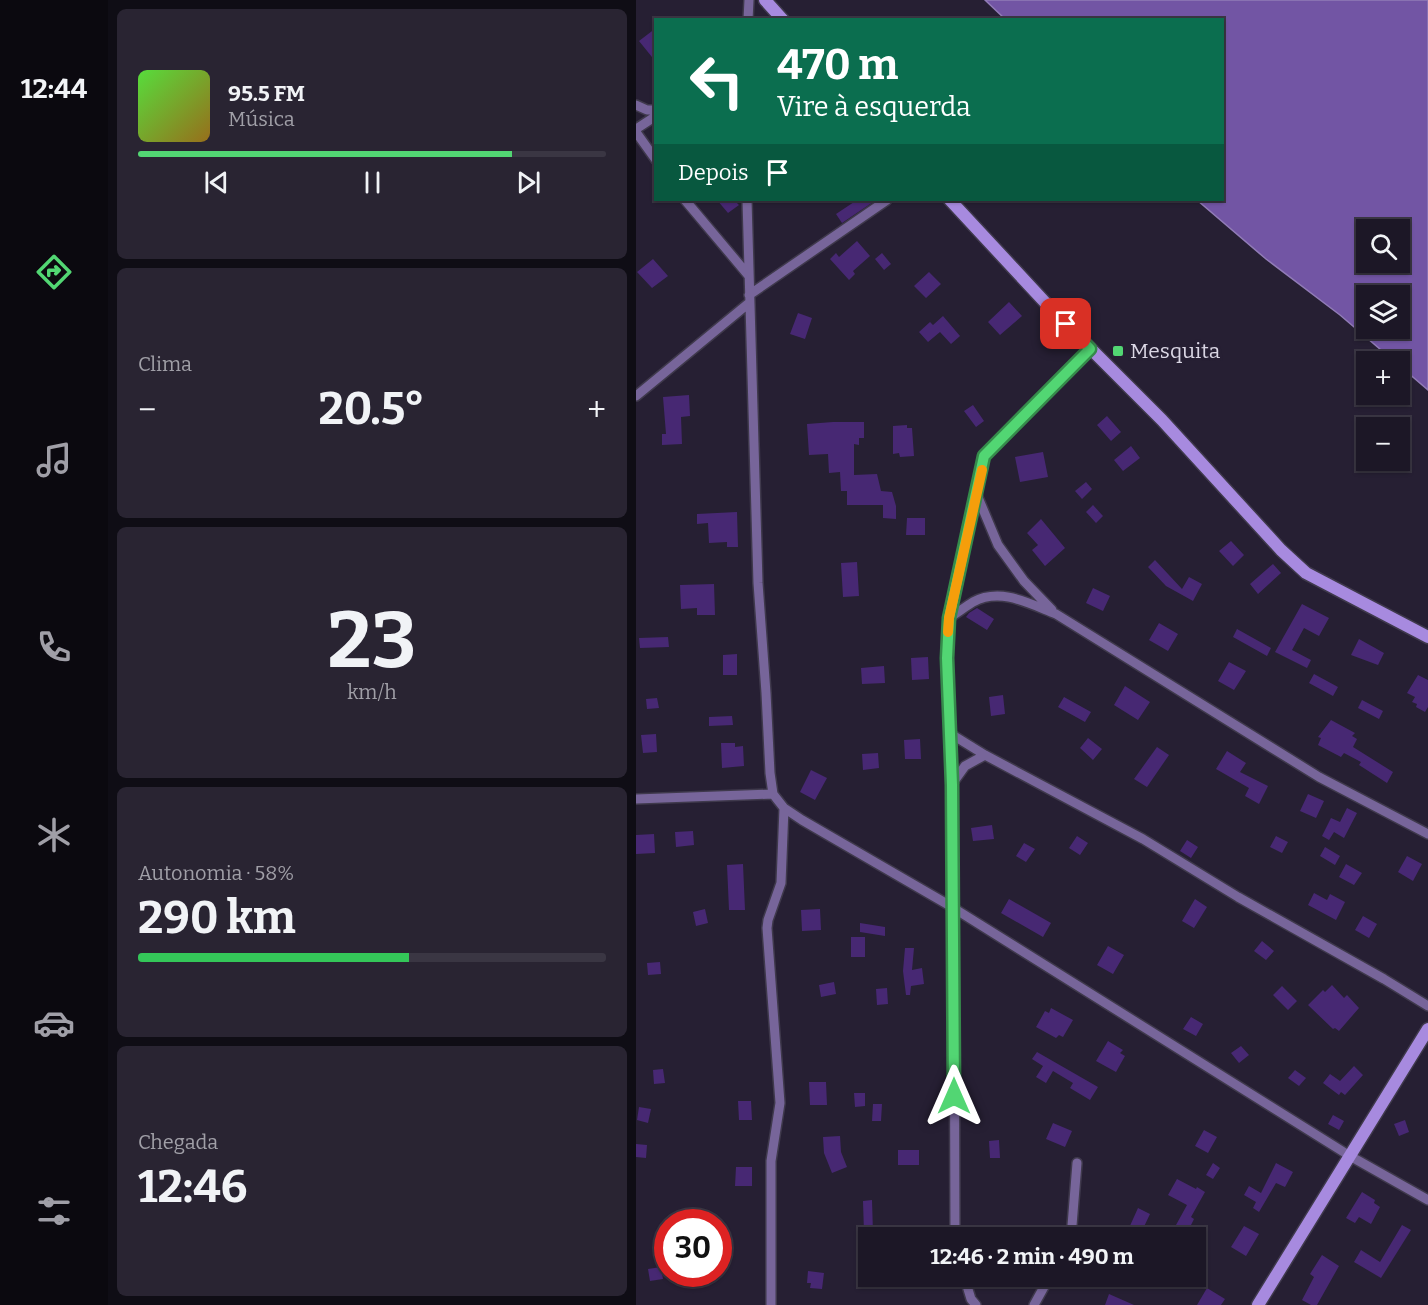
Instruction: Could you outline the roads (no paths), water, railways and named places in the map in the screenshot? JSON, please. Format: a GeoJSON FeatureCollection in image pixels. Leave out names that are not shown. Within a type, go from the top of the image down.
{"type":"FeatureCollection","features":[{"type":"Feature","properties":{"kind":"street"},"geometry":{"type":"LineString","coordinates":[[748,18],[749,0]]}},
{"type":"Feature","properties":{"kind":"street"},"geometry":{"type":"LineString","coordinates":[[765,0],[781,18]]}},
{"type":"Feature","properties":{"kind":"street"},"geometry":{"type":"LineString","coordinates":[[636,105],[646,110],[654,110]]}},
{"type":"Feature","properties":{"kind":"street"},"geometry":{"type":"LineString","coordinates":[[654,118],[636,130],[654,156]]}},
{"type":"Feature","properties":{"kind":"street"},"geometry":{"type":"LineString","coordinates":[[686,201],[749,276]]}},
{"type":"Feature","properties":{"kind":"street"},"geometry":{"type":"LineString","coordinates":[[747,201],[758,583],[773,794],[784,808],[954,908],[1350,1156],[1428,1200]]}},
{"type":"Feature","properties":{"kind":"street"},"geometry":{"type":"LineString","coordinates":[[636,396],[749,299],[886,201]]}},
{"type":"Feature","properties":{"kind":"street"},"geometry":{"type":"LineString","coordinates":[[951,201],[1090,349],[1162,420],[1281,550],[1306,573],[1428,637]]}},
{"type":"Feature","properties":{"kind":"street"},"geometry":{"type":"LineString","coordinates":[[955,1227],[954,908],[951,734],[947,658],[949,618],[984,456],[1090,349]]}},
{"type":"Feature","properties":{"kind":"street"},"geometry":{"type":"LineString","coordinates":[[977,495],[998,545],[1024,581],[1056,614]]}},
{"type":"Feature","properties":{"kind":"street"},"geometry":{"type":"LineString","coordinates":[[949,618],[973,602],[993,596],[1016,598],[1056,614],[1319,777],[1428,834]]}},
{"type":"Feature","properties":{"kind":"street"},"geometry":{"type":"LineString","coordinates":[[951,734],[1143,839],[1238,897],[1428,1006]]}},
{"type":"Feature","properties":{"kind":"street"},"geometry":{"type":"LineString","coordinates":[[952,785],[965,766],[986,755]]}},
{"type":"Feature","properties":{"kind":"street"},"geometry":{"type":"LineString","coordinates":[[636,799],[773,794]]}},
{"type":"Feature","properties":{"kind":"street"},"geometry":{"type":"LineString","coordinates":[[771,1305],[771,1161],[780,1103],[767,928],[781,883],[784,808]]}},
{"type":"Feature","properties":{"kind":"street"},"geometry":{"type":"LineString","coordinates":[[1258,1305],[1428,1029]]}},
{"type":"Feature","properties":{"kind":"street"},"geometry":{"type":"LineString","coordinates":[[1072,1227],[1077,1163]]}},
{"type":"Feature","properties":{"kind":"street"},"geometry":{"type":"LineString","coordinates":[[967,1287],[971,1299],[976,1305]]}},
{"type":"Feature","properties":{"kind":"street"},"geometry":{"type":"LineString","coordinates":[[1034,1305],[1044,1287]]}},
{"type":"Feature","properties":{"kind":"place","name":"Mesquita"},"geometry":{"type":"Point","coordinates":[1118,351]}}]}
